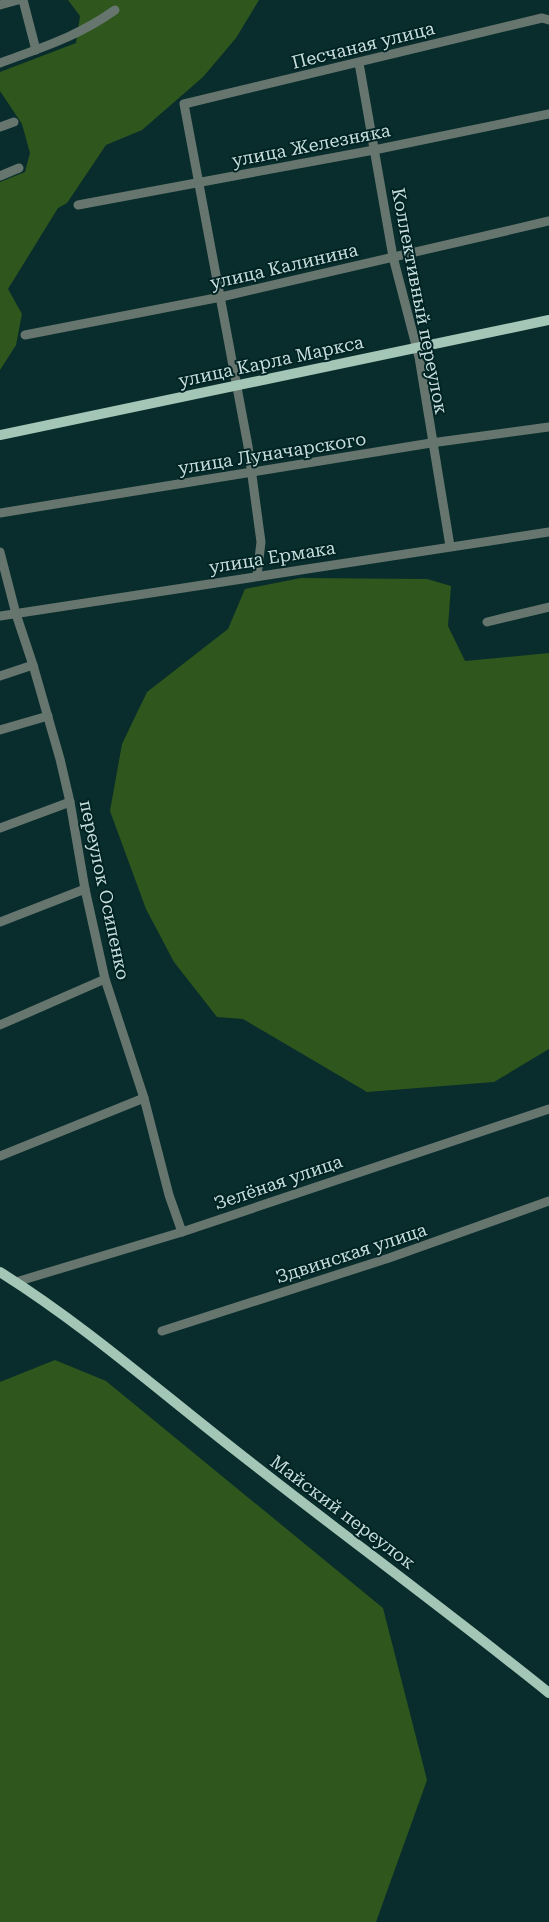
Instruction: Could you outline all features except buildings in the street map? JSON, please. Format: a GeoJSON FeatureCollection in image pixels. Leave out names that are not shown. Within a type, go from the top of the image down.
{"type":"FeatureCollection","features":[{"type":"Feature","properties":{"kind":"main road","name":"улица Карла Маркса"},"geometry":{"type":"LineString","coordinates":[[0,434],[549,320]]}},
{"type":"Feature","properties":{"kind":"main road","name":"Майский переулок"},"geometry":{"type":"LineString","coordinates":[[0,1272],[117,1356],[236,1451],[455,1617],[549,1693]]}},
{"type":"Feature","properties":{"kind":"street"},"geometry":{"type":"LineString","coordinates":[[0,5],[18,0]]}},
{"type":"Feature","properties":{"kind":"street"},"geometry":{"type":"LineString","coordinates":[[23,0],[36,50]]}},
{"type":"Feature","properties":{"kind":"street"},"geometry":{"type":"LineString","coordinates":[[0,63],[89,28],[115,10]]}},
{"type":"Feature","properties":{"kind":"street","name":"Песчаная улица"},"geometry":{"type":"LineString","coordinates":[[200,183],[184,104],[542,18],[549,20]]}},
{"type":"Feature","properties":{"kind":"street","name":"Коллективный переулок"},"geometry":{"type":"LineString","coordinates":[[359,63],[393,258],[416,348],[450,546]]}},
{"type":"Feature","properties":{"kind":"street","name":"улица Железняка"},"geometry":{"type":"LineString","coordinates":[[78,205],[374,150],[549,114]]}},
{"type":"Feature","properties":{"kind":"street"},"geometry":{"type":"LineString","coordinates":[[0,127],[14,122]]}},
{"type":"Feature","properties":{"kind":"street"},"geometry":{"type":"LineString","coordinates":[[0,176],[19,168]]}},
{"type":"Feature","properties":{"kind":"street"},"geometry":{"type":"LineString","coordinates":[[200,183],[238,384],[260,542],[257,576]]}},
{"type":"Feature","properties":{"kind":"street","name":"улица Калинина"},"geometry":{"type":"LineString","coordinates":[[25,335],[221,298],[549,221]]}},
{"type":"Feature","properties":{"kind":"street","name":"улица Луначарского"},"geometry":{"type":"LineString","coordinates":[[0,513],[251,474],[431,443],[549,427]]}},
{"type":"Feature","properties":{"kind":"street","name":"улица Ермака"},"geometry":{"type":"LineString","coordinates":[[0,616],[549,532]]}},
{"type":"Feature","properties":{"kind":"street","name":"переулок Осипенко"},"geometry":{"type":"LineString","coordinates":[[0,552],[16,614],[48,716],[70,802],[85,889],[106,979],[144,1098],[169,1195],[182,1232]]}},
{"type":"Feature","properties":{"kind":"street"},"geometry":{"type":"LineString","coordinates":[[487,622],[549,607]]}},
{"type":"Feature","properties":{"kind":"street"},"geometry":{"type":"LineString","coordinates":[[0,676],[33,665]]}},
{"type":"Feature","properties":{"kind":"street"},"geometry":{"type":"LineString","coordinates":[[0,730],[48,716]]}},
{"type":"Feature","properties":{"kind":"street"},"geometry":{"type":"LineString","coordinates":[[0,828],[70,802]]}},
{"type":"Feature","properties":{"kind":"street"},"geometry":{"type":"LineString","coordinates":[[0,922],[85,889]]}},
{"type":"Feature","properties":{"kind":"street"},"geometry":{"type":"LineString","coordinates":[[0,1025],[106,979]]}},
{"type":"Feature","properties":{"kind":"street"},"geometry":{"type":"LineString","coordinates":[[0,1156],[144,1098]]}},
{"type":"Feature","properties":{"kind":"street","name":"Зелёная улица"},"geometry":{"type":"LineString","coordinates":[[16,1282],[182,1232],[549,1109]]}},
{"type":"Feature","properties":{"kind":"street","name":"Здвинская улица"},"geometry":{"type":"LineString","coordinates":[[162,1331],[389,1258],[549,1201]]}},
{"type":"Feature","properties":{"kind":"green space"},"geometry":{"type":"Polygon","coordinates":[[[68,0],[259,0],[236,38],[203,77],[142,130],[106,145],[67,203],[58,208],[8,289],[22,314],[16,345],[0,370],[0,182],[25,172],[30,153],[22,124],[0,91],[0,72],[76,43],[80,16],[68,0]]]}},
{"type":"Feature","properties":{"kind":"green space"},"geometry":{"type":"Polygon","coordinates":[[[301,578],[427,579],[451,586],[448,626],[465,661],[549,653],[549,1049],[494,1082],[367,1092],[243,1019],[217,1017],[174,962],[146,909],[110,811],[122,744],[147,692],[228,629],[245,589],[301,578]]]}},
{"type":"Feature","properties":{"kind":"green space"},"geometry":{"type":"Polygon","coordinates":[[[55,1360],[106,1381],[383,1608],[427,1780],[376,1922],[0,1922],[0,1382],[55,1360]]]}}]}
